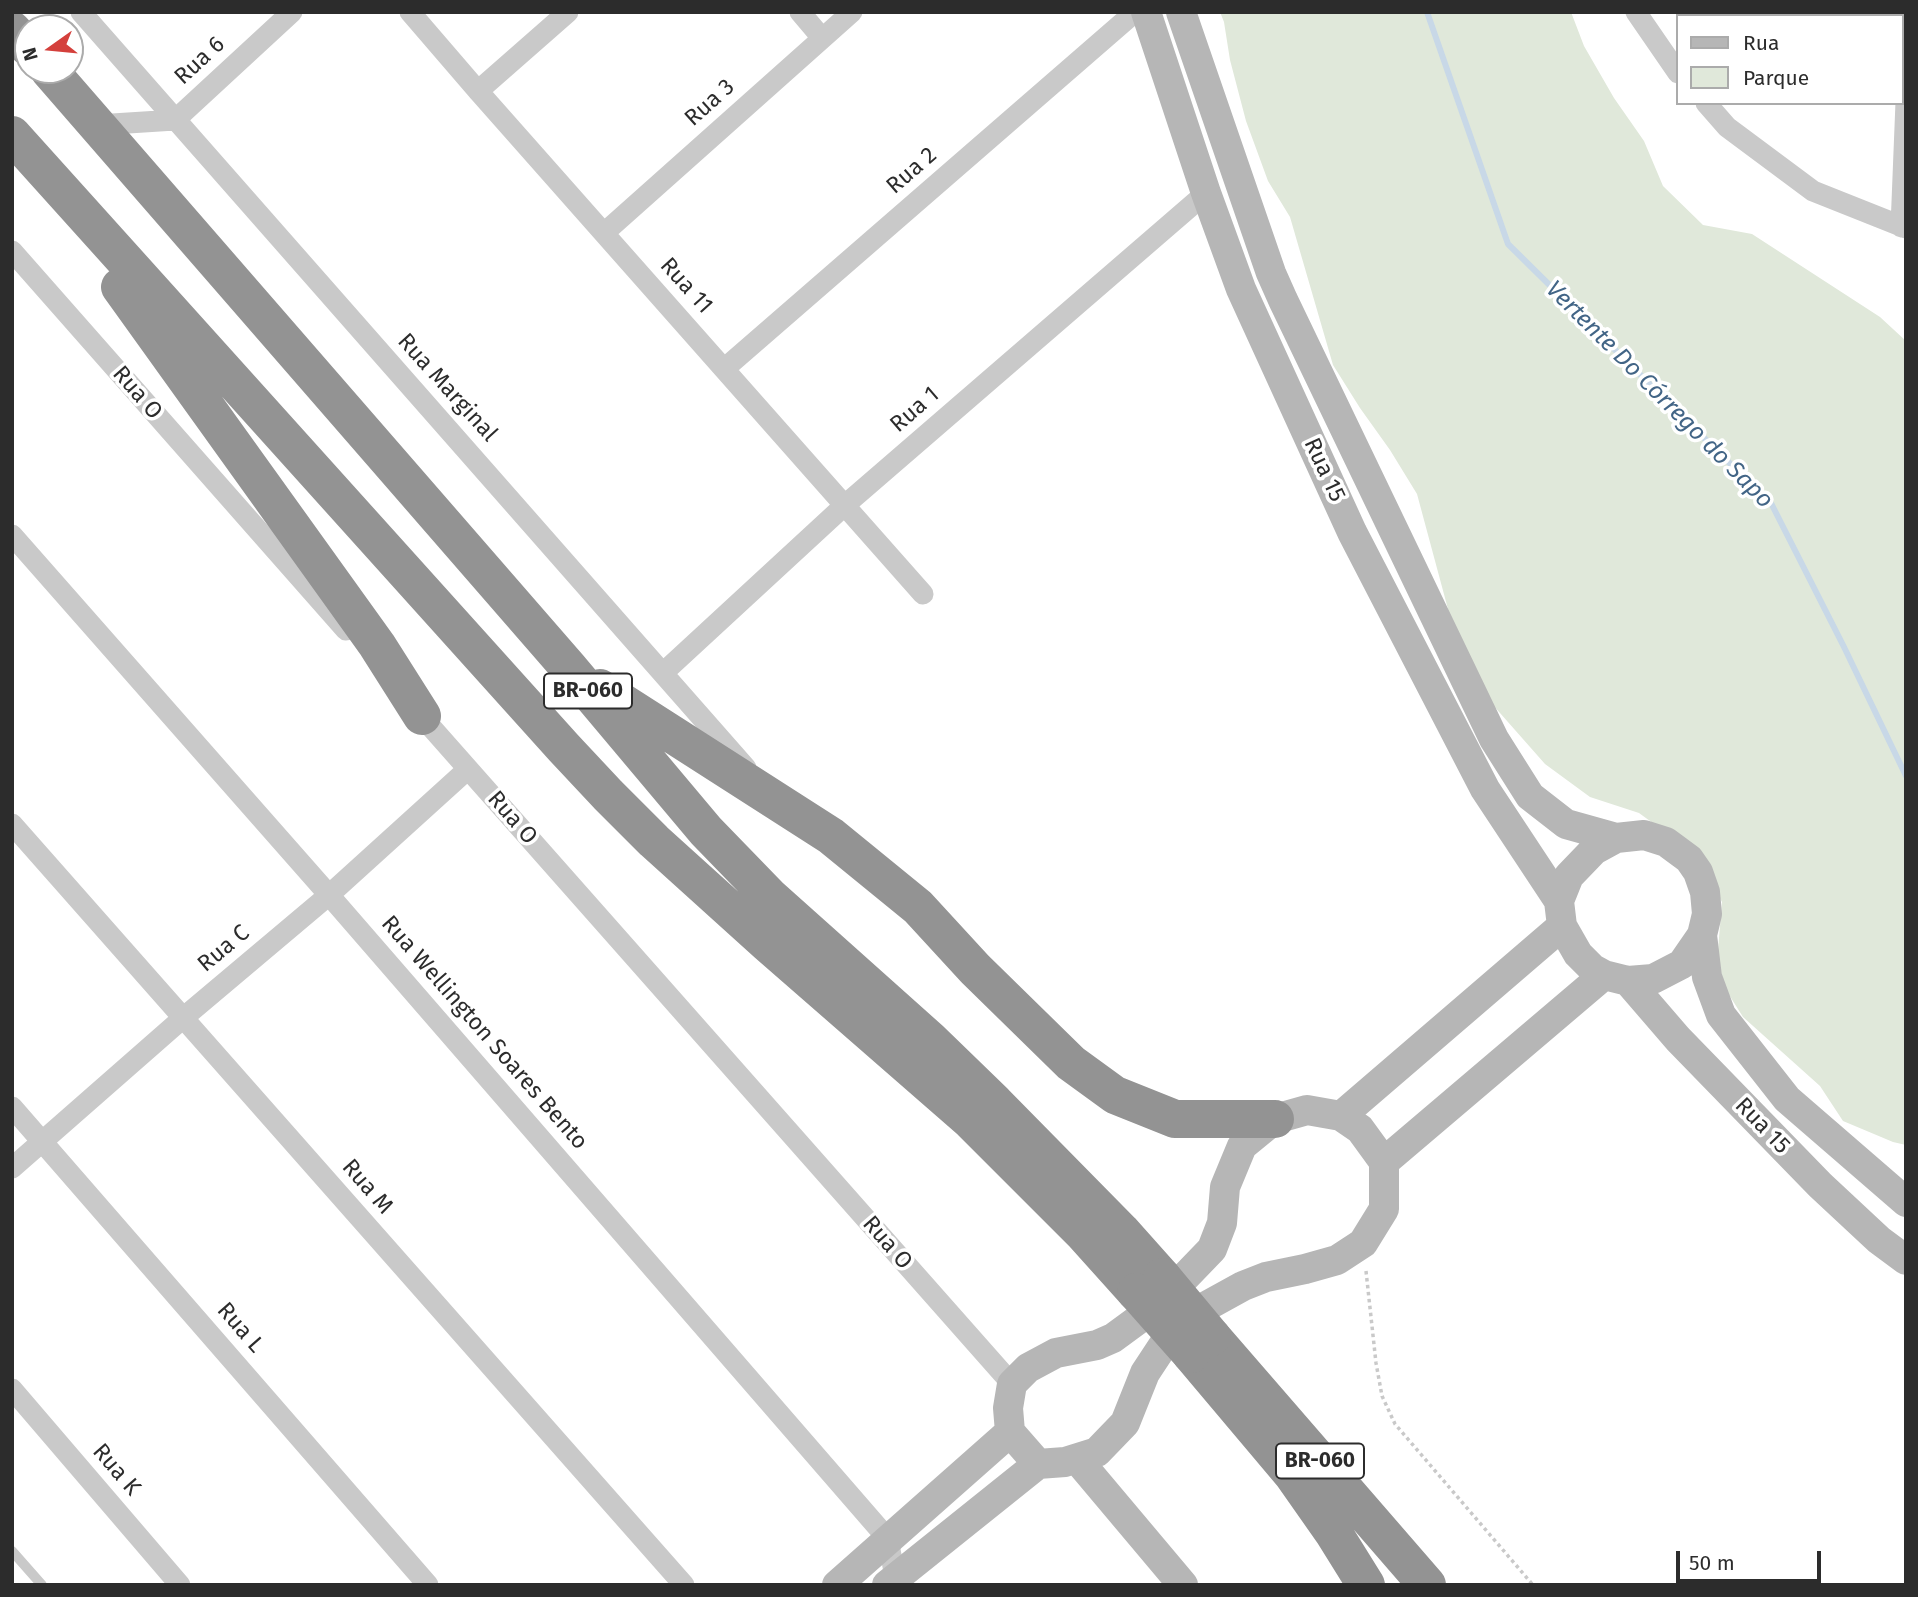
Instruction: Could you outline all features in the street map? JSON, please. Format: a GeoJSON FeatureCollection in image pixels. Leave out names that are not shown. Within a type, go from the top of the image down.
{"type":"FeatureCollection","features":[{"type":"Feature","properties":{"kind":"highway","name":"BR-060"},"geometry":{"type":"LineString","coordinates":[[61,84],[569,668],[706,831],[770,897],[939,1049],[1122,1231],[1149,1285]]}},
{"type":"Feature","properties":{"kind":"highway","name":"BR-060"},"geometry":{"type":"LineString","coordinates":[[12,135],[608,795],[757,935],[971,1122],[1074,1224],[1149,1285],[1202,1346],[1427,1585]]}},
{"type":"Feature","properties":{"kind":"highway"},"geometry":{"type":"LineString","coordinates":[[12,160],[112,275],[377,645],[422,716]]}},
{"type":"Feature","properties":{"kind":"highway"},"geometry":{"type":"LineString","coordinates":[[569,668],[831,836],[918,907],[975,969],[1071,1063],[1115,1095],[1175,1119],[1275,1119]]}},
{"type":"Feature","properties":{"kind":"highway","name":"BR-060"},"geometry":{"type":"LineString","coordinates":[[1202,1346],[1333,1532],[1366,1585]]}},
{"type":"Feature","properties":{"kind":"street","name":"Rua Marginal"},"geometry":{"type":"LineString","coordinates":[[81,12],[773,798]]}},
{"type":"Feature","properties":{"kind":"street","name":"Rua 6"},"geometry":{"type":"LineString","coordinates":[[175,120],[292,12]]}},
{"type":"Feature","properties":{"kind":"street","name":"Rua 11"},"geometry":{"type":"LineString","coordinates":[[410,12],[923,594]]}},
{"type":"Feature","properties":{"kind":"street"},"geometry":{"type":"LineString","coordinates":[[478,92],[568,12]]}},
{"type":"Feature","properties":{"kind":"street"},"geometry":{"type":"LineString","coordinates":[[800,12],[822,38]]}},
{"type":"Feature","properties":{"kind":"street","name":"Rua 3"},"geometry":{"type":"LineString","coordinates":[[604,233],[852,12]]}},
{"type":"Feature","properties":{"kind":"street","name":"Rua 2"},"geometry":{"type":"LineString","coordinates":[[724,369],[1135,12]]}},
{"type":"Feature","properties":{"kind":"street","name":"Rua 15"},"geometry":{"type":"LineString","coordinates":[[1146,12],[1241,289],[1352,532],[1485,789],[1561,914]]}},
{"type":"Feature","properties":{"kind":"street","name":"Rua 15"},"geometry":{"type":"LineString","coordinates":[[1181,12],[1271,273],[1494,739],[1530,796],[1566,824],[1616,838]]}},
{"type":"Feature","properties":{"kind":"street"},"geometry":{"type":"LineString","coordinates":[[1636,12],[1676,70]]}},
{"type":"Feature","properties":{"kind":"street"},"geometry":{"type":"LineString","coordinates":[[1708,105],[1727,127],[1813,191],[1903,227],[1906,102]]}},
{"type":"Feature","properties":{"kind":"street"},"geometry":{"type":"LineString","coordinates":[[97,125],[175,120]]}},
{"type":"Feature","properties":{"kind":"street","name":"Rua 1"},"geometry":{"type":"LineString","coordinates":[[664,673],[845,505],[1206,193]]}},
{"type":"Feature","properties":{"kind":"street","name":"Rua O"},"geometry":{"type":"LineString","coordinates":[[12,251],[1012,1384]]}},
{"type":"Feature","properties":{"kind":"street","name":"Rua Wellington Soares Bento"},"geometry":{"type":"LineString","coordinates":[[12,535],[329,895],[888,1539]]}},
{"type":"Feature","properties":{"kind":"street","name":"Rua C"},"geometry":{"type":"LineString","coordinates":[[12,1168],[329,895],[468,768]]}},
{"type":"Feature","properties":{"kind":"street","name":"Rua M"},"geometry":{"type":"LineString","coordinates":[[12,824],[684,1585]]}},
{"type":"Feature","properties":{"kind":"street"},"geometry":{"type":"LineString","coordinates":[[1644,835],[1666,842],[1689,859],[1706,892],[1707,914],[1702,935],[1682,964],[1653,979],[1616,978],[1593,969],[1578,954],[1561,914],[1569,876],[1594,850],[1616,838],[1644,835]]}},
{"type":"Feature","properties":{"kind":"street"},"geometry":{"type":"LineString","coordinates":[[1341,1116],[1561,914]]}},
{"type":"Feature","properties":{"kind":"street","name":"Rua 15"},"geometry":{"type":"LineString","coordinates":[[1702,935],[1707,978],[1721,1015],[1787,1099],[1906,1202]]}},
{"type":"Feature","properties":{"kind":"street"},"geometry":{"type":"LineString","coordinates":[[1384,1162],[1616,978]]}},
{"type":"Feature","properties":{"kind":"street","name":"Rua 15"},"geometry":{"type":"LineString","coordinates":[[1616,978],[1820,1185],[1879,1240],[1906,1260]]}},
{"type":"Feature","properties":{"kind":"street","name":"Rua L"},"geometry":{"type":"LineString","coordinates":[[12,1107],[428,1585]]}},
{"type":"Feature","properties":{"kind":"street"},"geometry":{"type":"LineString","coordinates":[[891,1581],[1038,1464],[1065,1462],[1097,1452],[1125,1423],[1145,1373],[1170,1335],[1194,1313],[1242,1286],[1266,1277],[1338,1260],[1363,1243],[1384,1209],[1384,1162],[1360,1129],[1341,1116],[1307,1110],[1275,1119],[1241,1146],[1225,1187],[1222,1223],[1212,1249],[1174,1290],[1113,1338],[1097,1345],[1056,1353],[1028,1368],[1012,1384],[1008,1408],[1010,1432],[1038,1464]]}},
{"type":"Feature","properties":{"kind":"street","name":"Rua K"},"geometry":{"type":"LineString","coordinates":[[12,1389],[180,1585]]}},
{"type":"Feature","properties":{"kind":"street"},"geometry":{"type":"LineString","coordinates":[[837,1585],[1010,1432]]}},
{"type":"Feature","properties":{"kind":"street"},"geometry":{"type":"LineString","coordinates":[[1077,1459],[1183,1585]]}},
{"type":"Feature","properties":{"kind":"street"},"geometry":{"type":"LineString","coordinates":[[888,1539],[891,1581]]}},
{"type":"Feature","properties":{"kind":"lane"},"geometry":{"type":"LineString","coordinates":[[12,1551],[42,1585]]}},
{"type":"Feature","properties":{"kind":"path"},"geometry":{"type":"LineString","coordinates":[[1363,1243],[1381,1396],[1395,1424],[1533,1585]]}},
{"type":"Feature","properties":{"kind":"green space"},"geometry":{"type":"Polygon","coordinates":[[[1220,12],[1571,12],[1584,46],[1614,98],[1644,141],[1663,186],[1703,225],[1752,234],[1880,317],[1906,341],[1906,1145],[1843,1121],[1820,1086],[1743,1017],[1716,974],[1722,902],[1694,853],[1639,813],[1590,797],[1545,764],[1485,696],[1459,650],[1417,494],[1333,365],[1290,217],[1268,181],[1246,121],[1220,12]]]}},
{"type":"Feature","properties":{"kind":"waterway","name":"Vertente Do Córrego do Sapo"},"geometry":{"type":"LineString","coordinates":[[1427,12],[1508,244],[1772,505],[1906,776]]}}]}
